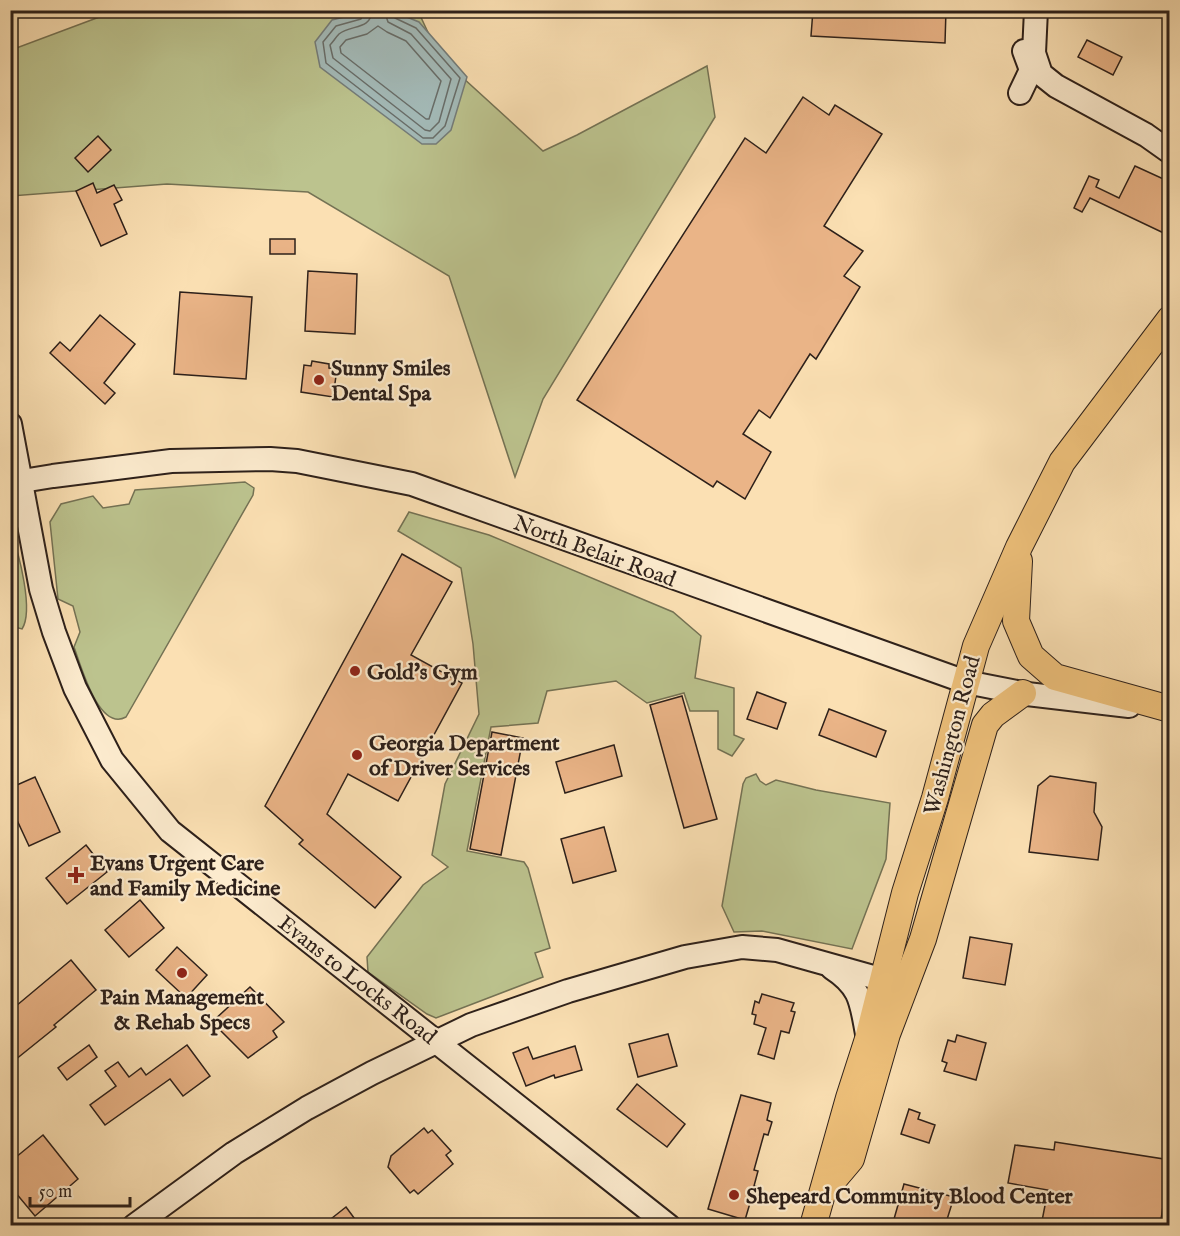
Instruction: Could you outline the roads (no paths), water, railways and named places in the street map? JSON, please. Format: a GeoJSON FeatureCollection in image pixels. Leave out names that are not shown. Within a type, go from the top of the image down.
{"type":"FeatureCollection","features":[{"type":"Feature","properties":{"kind":"main road","name":"Washington Road"},"geometry":{"type":"LineString","coordinates":[[813,1226],[868,1039],[905,893],[976,646],[1019,547],[1062,462],[1170,319]]}},
{"type":"Feature","properties":{"kind":"main road"},"geometry":{"type":"LineString","coordinates":[[1019,547],[1016,621],[1031,656],[1055,677],[1170,710]]}},
{"type":"Feature","properties":{"kind":"main road","name":"Washington Road"},"geometry":{"type":"LineString","coordinates":[[823,1192],[851,1159],[887,1034],[923,939],[984,725],[993,715],[1023,693]]}},
{"type":"Feature","properties":{"kind":"street"},"geometry":{"type":"LineString","coordinates":[[1020,93],[1031,70],[1024,51],[1022,10]]}},
{"type":"Feature","properties":{"kind":"street"},"geometry":{"type":"LineString","coordinates":[[1036,10],[1034,53],[1041,74],[1056,87],[1146,135],[1170,152]]}},
{"type":"Feature","properties":{"kind":"street","name":"Evans to Locks Road"},"geometry":{"type":"LineString","coordinates":[[10,424],[17,453],[15,482],[41,589],[75,688],[112,760],[170,831],[669,1226]]}},
{"type":"Feature","properties":{"kind":"street","name":"North Belair Road"},"geometry":{"type":"LineString","coordinates":[[15,482],[171,461],[270,459],[297,461],[412,484],[966,682],[1023,693],[1170,710]]}},
{"type":"Feature","properties":{"kind":"street"},"geometry":{"type":"LineString","coordinates":[[134,1226],[234,1153],[307,1108],[471,1025],[568,991],[685,957],[742,947],[777,950],[884,980]]}},
{"type":"Feature","properties":{"kind":"street"},"geometry":{"type":"LineString","coordinates":[[823,962],[842,975],[854,987],[860,998],[868,1039]]}},
{"type":"Feature","properties":{"kind":"water"},"geometry":{"type":"Polygon","coordinates":[[[379,10],[392,11],[419,22],[467,77],[451,130],[436,144],[422,144],[320,67],[315,42],[332,20],[379,10]]]}},
{"type":"Feature","properties":{"kind":"place","name":"Sunny Smiles Dental Spa"},"geometry":{"type":"Point","coordinates":[319,380]}},
{"type":"Feature","properties":{"kind":"place","name":"Gold's Gym"},"geometry":{"type":"Point","coordinates":[355,671]}},
{"type":"Feature","properties":{"kind":"place","name":"Georgia Department of Driver Services"},"geometry":{"type":"Point","coordinates":[357,755]}},
{"type":"Feature","properties":{"kind":"place","name":"Evans Urgent Care and Family Medicine"},"geometry":{"type":"Point","coordinates":[76,875]}},
{"type":"Feature","properties":{"kind":"place","name":"Pain Management & Rehab Specs"},"geometry":{"type":"Point","coordinates":[182,973]}},
{"type":"Feature","properties":{"kind":"place","name":"Shepeard Community Blood Center"},"geometry":{"type":"Point","coordinates":[734,1195]}}]}
